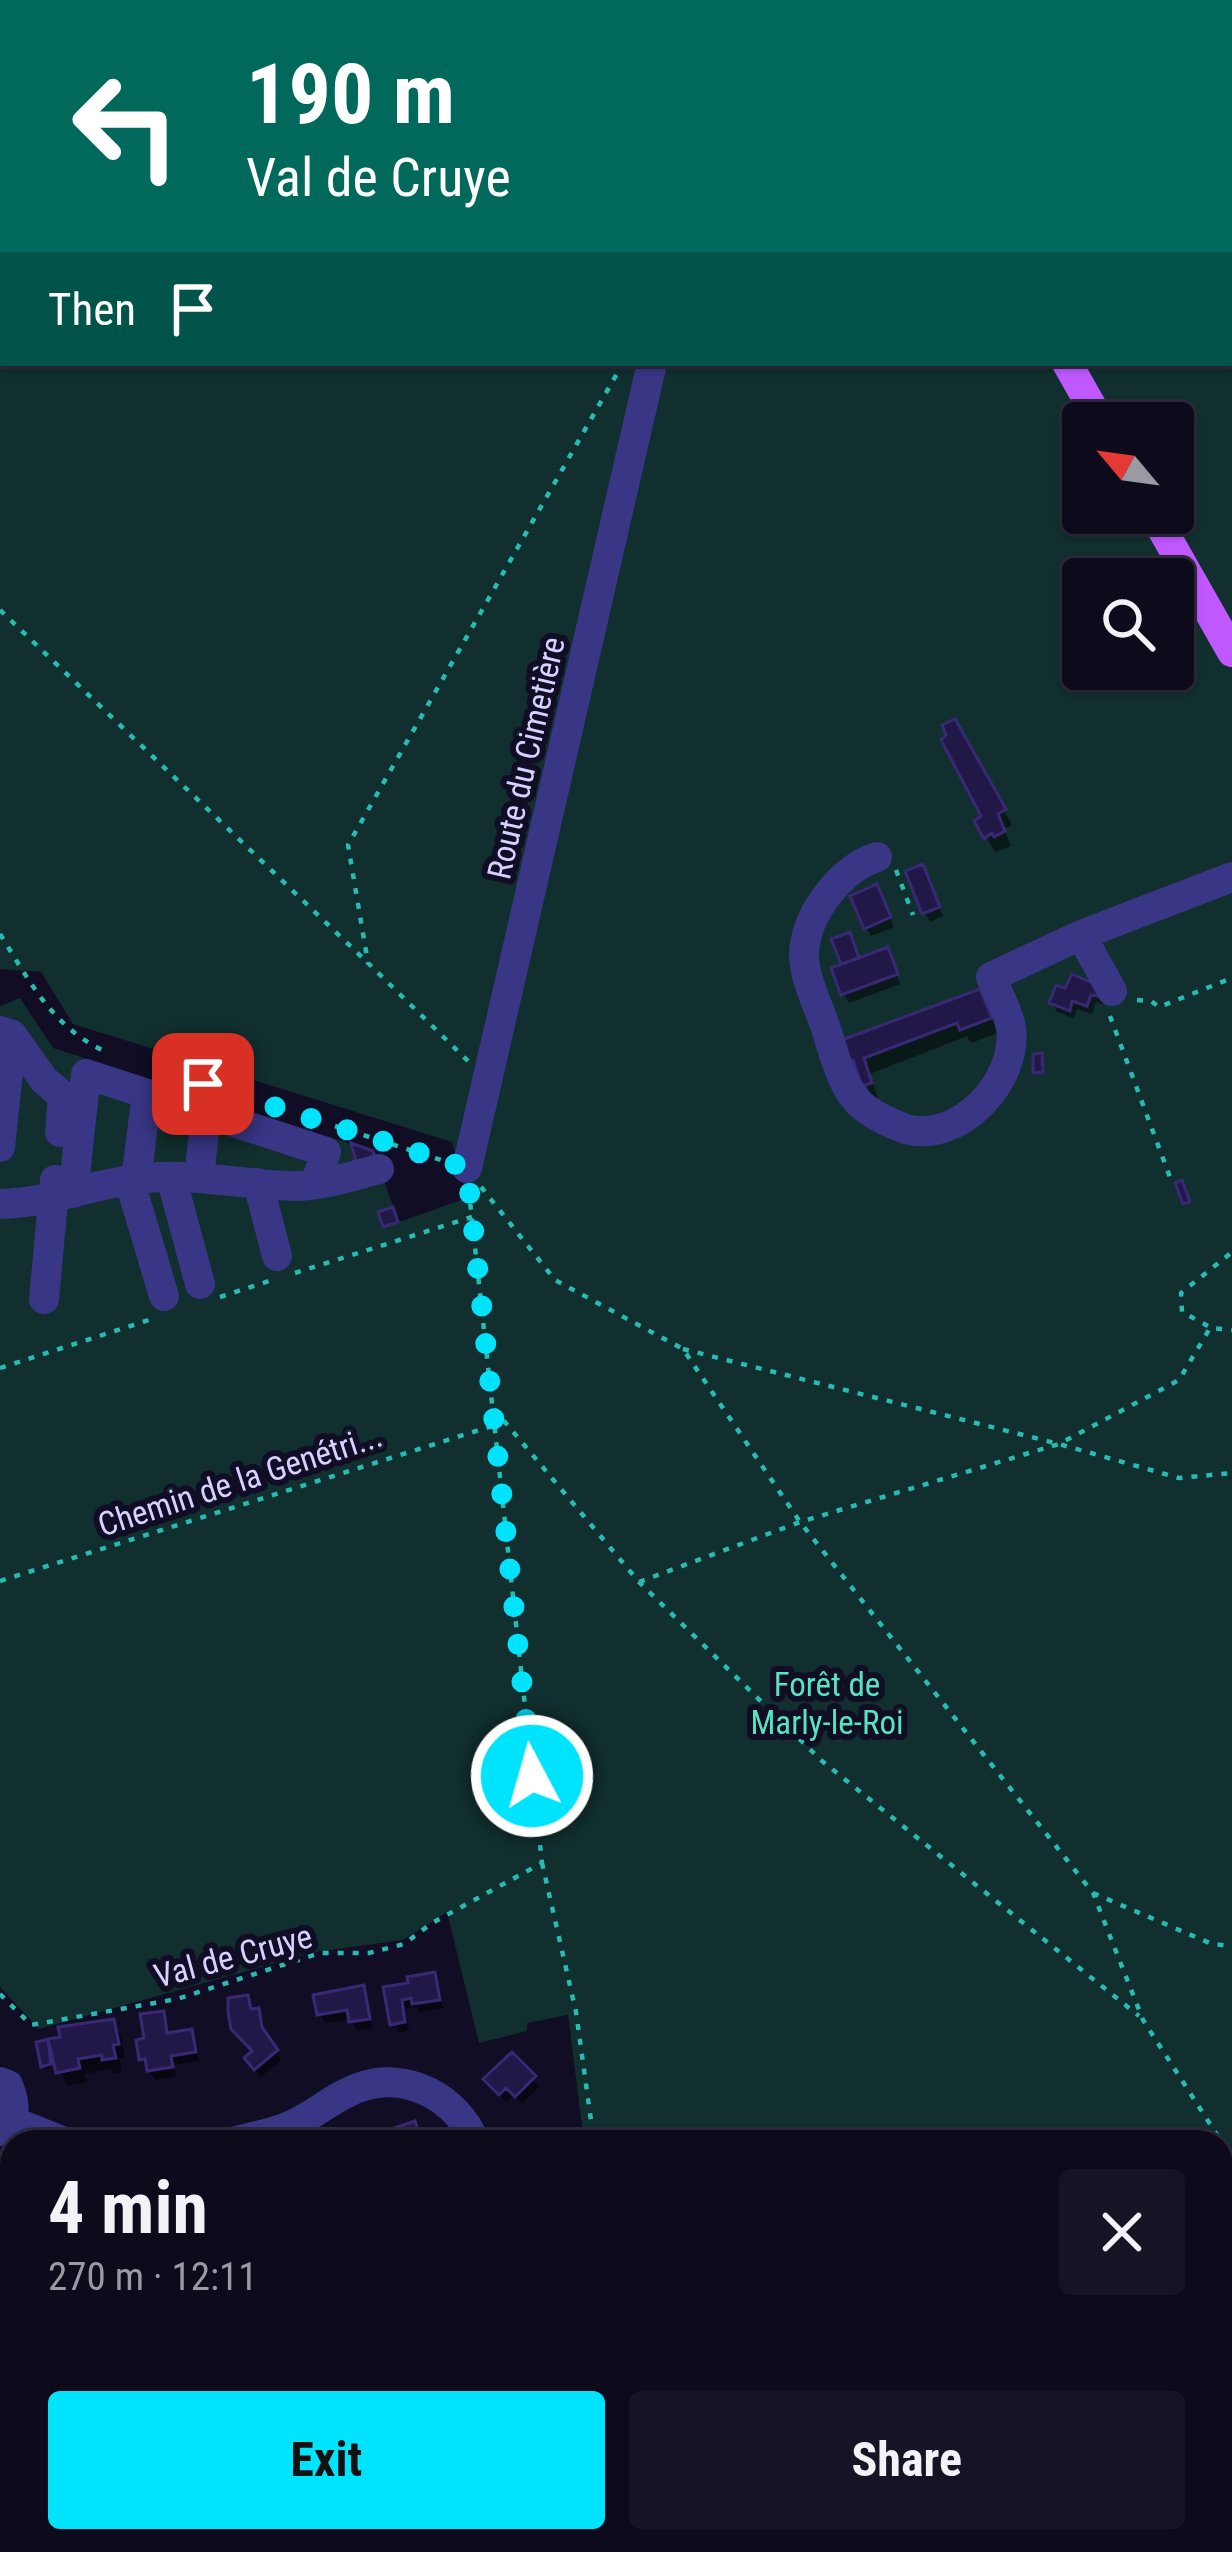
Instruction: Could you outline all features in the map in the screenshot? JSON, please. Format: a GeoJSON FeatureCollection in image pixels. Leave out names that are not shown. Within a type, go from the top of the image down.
{"type":"FeatureCollection","features":[{"type":"Feature","properties":{"kind":"main road"},"geometry":{"type":"LineString","coordinates":[[1069,366],[1089,402]]}},
{"type":"Feature","properties":{"kind":"main road"},"geometry":{"type":"LineString","coordinates":[[1165,534],[1232,652]]}},
{"type":"Feature","properties":{"kind":"street","name":"Route du Cimetière"},"geometry":{"type":"LineString","coordinates":[[467,1168],[651,366]]}},
{"type":"Feature","properties":{"kind":"street"},"geometry":{"type":"LineString","coordinates":[[877,857],[862,862],[835,886],[808,926],[804,959],[838,1067],[862,1106],[909,1130],[947,1126],[985,1102],[1006,1070],[1012,1028],[991,976],[1081,935],[1232,878]]}},
{"type":"Feature","properties":{"kind":"street"},"geometry":{"type":"LineString","coordinates":[[1081,935],[1112,991]]}},
{"type":"Feature","properties":{"kind":"street"},"geometry":{"type":"LineString","coordinates":[[0,1147],[6,1033]]}},
{"type":"Feature","properties":{"kind":"street"},"geometry":{"type":"LineString","coordinates":[[6,1033],[63,1096],[63,1196]]}},
{"type":"Feature","properties":{"kind":"street"},"geometry":{"type":"LineString","coordinates":[[44,1300],[86,1074],[326,1152],[315,1184]]}},
{"type":"Feature","properties":{"kind":"street"},"geometry":{"type":"LineString","coordinates":[[147,1094],[132,1179],[160,1307]]}},
{"type":"Feature","properties":{"kind":"street"},"geometry":{"type":"LineString","coordinates":[[201,1293],[185,1177],[206,1113]]}},
{"type":"Feature","properties":{"kind":"street"},"geometry":{"type":"LineString","coordinates":[[0,1204],[63,1196],[132,1179],[315,1184],[379,1168]]}},
{"type":"Feature","properties":{"kind":"street"},"geometry":{"type":"LineString","coordinates":[[258,1183],[277,1256]]}},
{"type":"Feature","properties":{"kind":"street"},"geometry":{"type":"LineString","coordinates":[[0,2082],[8,2085],[16,2104],[6,2126]]}},
{"type":"Feature","properties":{"kind":"street"},"geometry":{"type":"LineString","coordinates":[[278,2130],[358,2087],[401,2083],[422,2089],[458,2112],[468,2130]]}},
{"type":"Feature","properties":{"kind":"path"},"geometry":{"type":"LineString","coordinates":[[368,963],[348,845],[621,366]]}},
{"type":"Feature","properties":{"kind":"path"},"geometry":{"type":"LineString","coordinates":[[0,610],[489,1082]]}},
{"type":"Feature","properties":{"kind":"path"},"geometry":{"type":"LineString","coordinates":[[877,857],[898,872],[913,915]]}},
{"type":"Feature","properties":{"kind":"path"},"geometry":{"type":"LineString","coordinates":[[0,934],[49,1012],[79,1038],[115,1056]]}},
{"type":"Feature","properties":{"kind":"path"},"geometry":{"type":"LineString","coordinates":[[1171,1180],[1114,1031],[1108,1002],[1112,991],[1159,1007],[1232,978]]}},
{"type":"Feature","properties":{"kind":"path"},"geometry":{"type":"LineString","coordinates":[[335,1126],[467,1168],[555,1280],[683,1349],[1179,1478],[1232,1473]]}},
{"type":"Feature","properties":{"kind":"path"},"geometry":{"type":"LineString","coordinates":[[467,1168],[542,1863],[576,2012],[592,2130]]}},
{"type":"Feature","properties":{"kind":"path"},"geometry":{"type":"LineString","coordinates":[[201,1293],[472,1216]]}},
{"type":"Feature","properties":{"kind":"path"},"geometry":{"type":"LineString","coordinates":[[1232,1252],[1181,1293],[1182,1312],[1210,1328],[1232,1330]]}},
{"type":"Feature","properties":{"kind":"path"},"geometry":{"type":"LineString","coordinates":[[0,1367],[160,1307]]}},
{"type":"Feature","properties":{"kind":"path"},"geometry":{"type":"LineString","coordinates":[[639,1582],[800,1522],[1059,1444],[1179,1380],[1210,1328]]}},
{"type":"Feature","properties":{"kind":"path"},"geometry":{"type":"LineString","coordinates":[[683,1349],[800,1522],[1093,1893],[1143,2020],[1214,2130]]}},
{"type":"Feature","properties":{"kind":"path"},"geometry":{"type":"LineString","coordinates":[[493,1408],[639,1582],[822,1761],[1143,2020]]}},
{"type":"Feature","properties":{"kind":"path","name":"Chemin de la Genétri..."},"geometry":{"type":"LineString","coordinates":[[0,1581],[495,1425]]}},
{"type":"Feature","properties":{"kind":"path","name":"Val de Cruye"},"geometry":{"type":"LineString","coordinates":[[0,1994],[31,2025],[177,1999],[320,1954],[368,1953],[404,1944],[542,1863]]}},
{"type":"Feature","properties":{"kind":"path"},"geometry":{"type":"LineString","coordinates":[[1093,1893],[1212,1944],[1232,1946]]}},
{"type":"Feature","properties":{"kind":"green space","name":"Forêt de Marly-le-Roi"},"geometry":{"type":"Polygon","coordinates":[[[0,366],[1232,366],[1232,2130],[582,2130],[568,2015],[527,2023],[527,2031],[479,2043],[447,1912],[403,1940],[315,1952],[39,2029],[0,1987],[0,1006],[20,998],[53,1048],[373,1151],[399,1222],[467,1198],[452,1142],[73,1024],[41,972],[0,969],[0,366]]]}},
{"type":"Feature","properties":{"kind":"building"},"geometry":{"type":"Polygon","coordinates":[[[955,719],[1006,809],[998,814],[1005,831],[994,837],[992,833],[984,839],[974,821],[981,816],[941,740],[946,735],[942,725],[955,719]]]}},
{"type":"Feature","properties":{"kind":"building"},"geometry":{"type":"Polygon","coordinates":[[[923,864],[940,907],[922,914],[905,871],[923,864]]]}},
{"type":"Feature","properties":{"kind":"building"},"geometry":{"type":"Polygon","coordinates":[[[877,884],[891,917],[864,929],[850,896],[877,884]]]}},
{"type":"Feature","properties":{"kind":"building"},"geometry":{"type":"Polygon","coordinates":[[[850,932],[859,958],[841,964],[831,939],[850,932]]]}},
{"type":"Feature","properties":{"kind":"building"},"geometry":{"type":"Polygon","coordinates":[[[888,947],[898,974],[841,995],[831,968],[888,947]]]}},
{"type":"Feature","properties":{"kind":"building"},"geometry":{"type":"Polygon","coordinates":[[[1072,974],[1101,987],[1087,1006],[1072,1001],[1070,1011],[1049,1003],[1056,985],[1065,988],[1072,974]]]}},
{"type":"Feature","properties":{"kind":"building"},"geometry":{"type":"Polygon","coordinates":[[[980,989],[992,1018],[960,1030],[957,1023],[864,1058],[872,1083],[862,1086],[853,1060],[846,1062],[839,1041],[980,989]]]}},
{"type":"Feature","properties":{"kind":"building"},"geometry":{"type":"Polygon","coordinates":[[[1042,1053],[1043,1072],[1033,1073],[1033,1054],[1042,1053]]]}},
{"type":"Feature","properties":{"kind":"building"},"geometry":{"type":"Polygon","coordinates":[[[351,1143],[373,1151],[376,1160],[357,1165],[351,1143]]]}},
{"type":"Feature","properties":{"kind":"building"},"geometry":{"type":"Polygon","coordinates":[[[1182,1180],[1190,1202],[1183,1204],[1175,1183],[1182,1180]]]}},
{"type":"Feature","properties":{"kind":"building"},"geometry":{"type":"Polygon","coordinates":[[[393,1207],[398,1222],[383,1227],[378,1212],[393,1207]]]}},
{"type":"Feature","properties":{"kind":"building"},"geometry":{"type":"Polygon","coordinates":[[[435,1972],[440,2000],[412,2004],[411,1998],[402,2000],[405,2022],[390,2025],[383,1987],[435,1972]]]}},
{"type":"Feature","properties":{"kind":"building"},"geometry":{"type":"Polygon","coordinates":[[[364,1985],[370,2019],[349,2022],[347,2010],[317,2015],[313,1995],[364,1985]]]}},
{"type":"Feature","properties":{"kind":"building"},"geometry":{"type":"Polygon","coordinates":[[[248,1995],[251,2009],[259,2008],[262,2027],[278,2050],[254,2070],[244,2058],[252,2051],[231,2029],[228,2012],[228,1998],[248,1995]]]}},
{"type":"Feature","properties":{"kind":"building"},"geometry":{"type":"Polygon","coordinates":[[[164,2011],[167,2033],[192,2029],[196,2052],[171,2056],[173,2067],[147,2071],[145,2059],[139,2060],[136,2040],[144,2038],[140,2014],[164,2011]]]}},
{"type":"Feature","properties":{"kind":"building"},"geometry":{"type":"Polygon","coordinates":[[[114,2019],[119,2044],[113,2045],[116,2058],[78,2059],[80,2068],[56,2073],[48,2039],[60,2037],[58,2027],[114,2019]]]}},
{"type":"Feature","properties":{"kind":"building"},"geometry":{"type":"Polygon","coordinates":[[[48,2039],[51,2064],[41,2067],[36,2042],[48,2039]]]}},
{"type":"Feature","properties":{"kind":"building"},"geometry":{"type":"Polygon","coordinates":[[[512,2052],[536,2076],[515,2097],[506,2088],[499,2095],[483,2079],[512,2052]]]}},
{"type":"Feature","properties":{"kind":"building"},"geometry":{"type":"Polygon","coordinates":[[[415,2121],[418,2130],[389,2130],[415,2121]]]}},
{"type":"Feature","properties":{"kind":"route"},"geometry":{"type":"LineString","coordinates":[[203,1084],[467,1168],[532,1776]]}}]}
